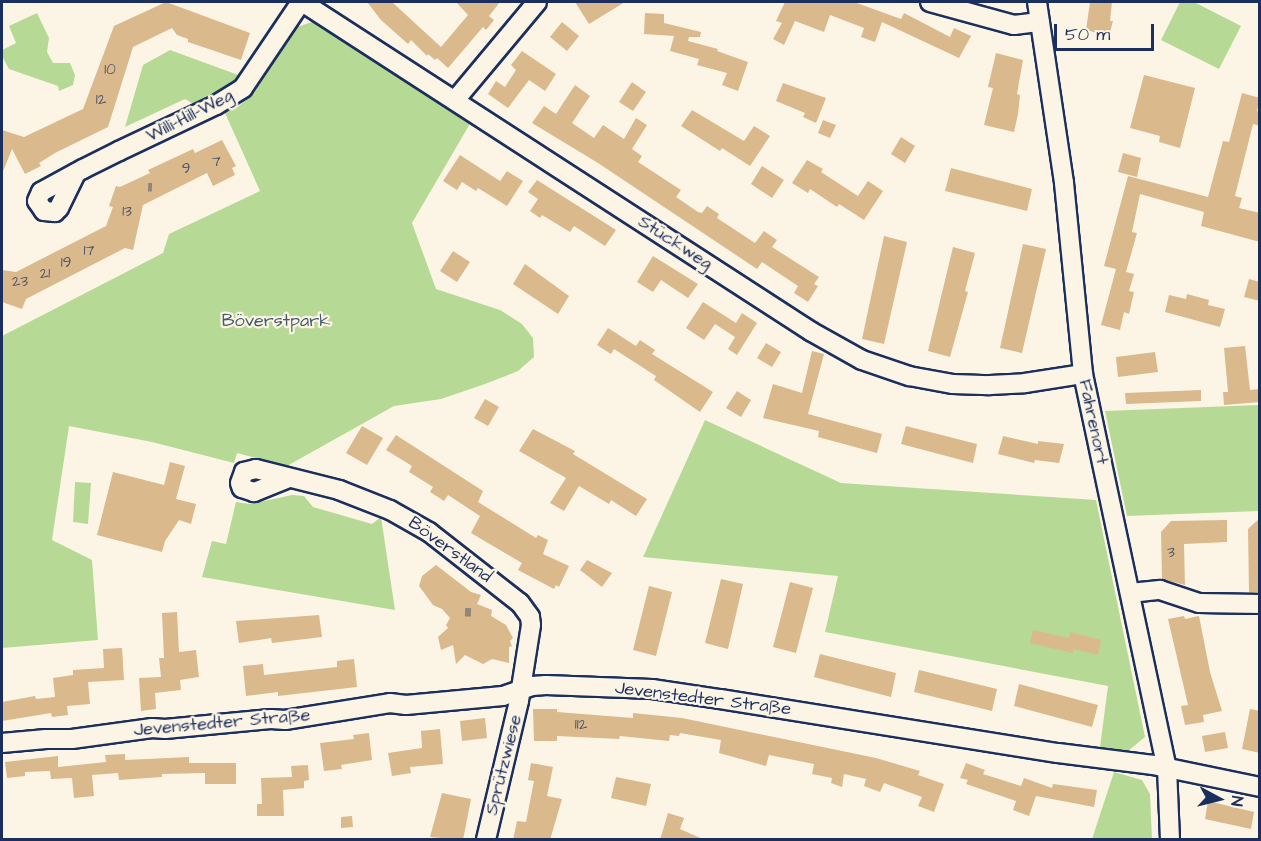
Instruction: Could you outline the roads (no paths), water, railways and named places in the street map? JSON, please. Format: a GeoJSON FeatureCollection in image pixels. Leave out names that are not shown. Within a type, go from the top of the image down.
{"type":"FeatureCollection","features":[{"type":"Feature","properties":{"kind":"street","name":"Stückweg"},"geometry":{"type":"LineString","coordinates":[[301,2],[456,99],[812,332],[862,360],[909,376],[953,384],[1025,383],[1083,374]]}},
{"type":"Feature","properties":{"kind":"street","name":"Willi-Hill-Weg"},"geometry":{"type":"LineString","coordinates":[[76,173],[216,105],[243,88],[301,2]]}},
{"type":"Feature","properties":{"kind":"street"},"geometry":{"type":"LineString","coordinates":[[456,99],[537,2]]}},
{"type":"Feature","properties":{"kind":"street"},"geometry":{"type":"LineString","coordinates":[[930,2],[1014,25],[1040,22]]}},
{"type":"Feature","properties":{"kind":"street","name":"Fahrenort"},"geometry":{"type":"LineString","coordinates":[[1037,2],[1064,183],[1083,374],[1167,768],[1170,840]]}},
{"type":"Feature","properties":{"kind":"street","name":"Böverstland"},"geometry":{"type":"LineString","coordinates":[[289,478],[365,499],[413,522],[520,603],[530,617],[531,625],[521,689]]}},
{"type":"Feature","properties":{"kind":"street"},"geometry":{"type":"LineString","coordinates":[[1130,593],[1160,590],[1199,603],[1260,604]]}},
{"type":"Feature","properties":{"kind":"street","name":"Jevenstedter Straße"},"geometry":{"type":"LineString","coordinates":[[2,743],[46,739],[72,740],[152,728],[165,729],[271,719],[285,720],[390,703],[406,705],[503,696],[521,689],[546,685],[652,689],[1167,768],[1260,787]]}},
{"type":"Feature","properties":{"kind":"street","name":"Sprützwiese"},"geometry":{"type":"LineString","coordinates":[[486,840],[521,689]]}},
{"type":"Feature","properties":{"kind":"park label","name":"Böverstpark"},"geometry":{"type":"Point","coordinates":[276,321]}}]}
